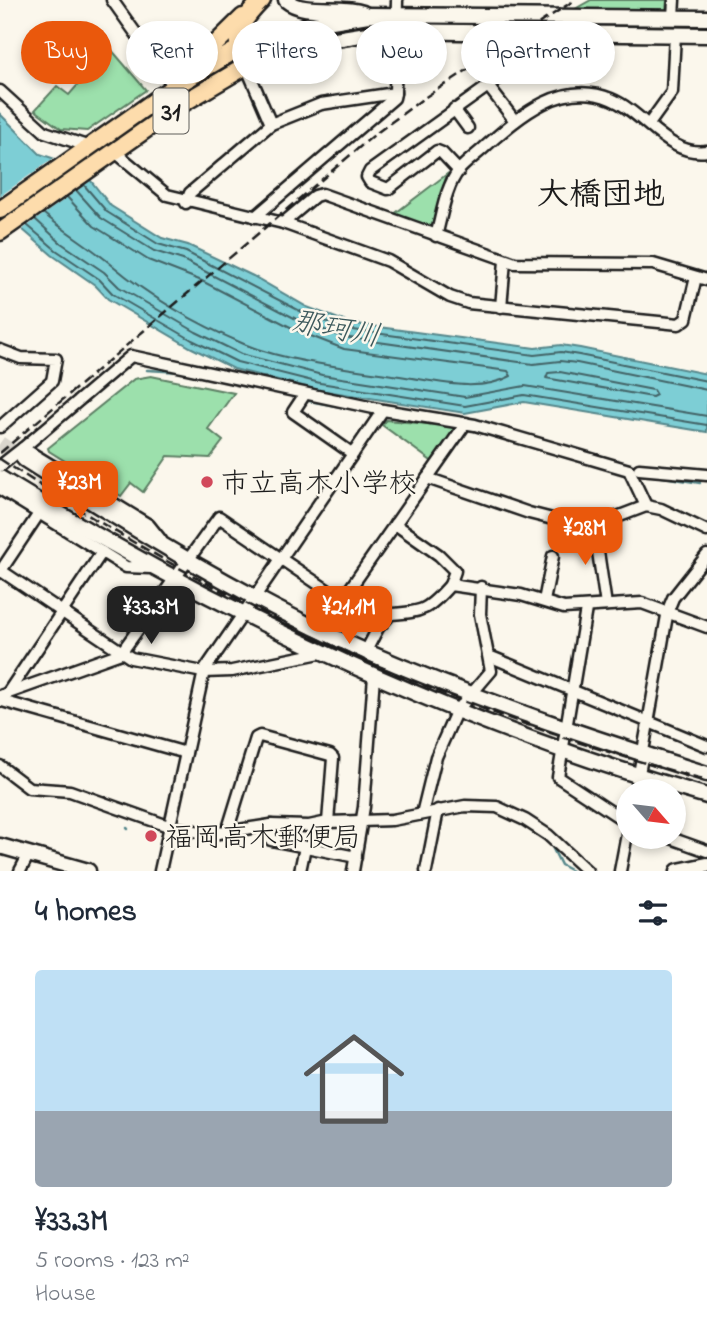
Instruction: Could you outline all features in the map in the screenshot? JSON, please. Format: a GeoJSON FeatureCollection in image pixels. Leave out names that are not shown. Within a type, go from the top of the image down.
{"type":"FeatureCollection","features":[{"type":"Feature","properties":{"kind":"main road"},"geometry":{"type":"LineString","coordinates":[[174,87],[198,60],[257,4]]}},
{"type":"Feature","properties":{"kind":"main road"},"geometry":{"type":"LineString","coordinates":[[246,21],[257,4]]}},
{"type":"Feature","properties":{"kind":"main road","name":"31"},"geometry":{"type":"LineString","coordinates":[[2,231],[90,153],[174,87],[232,52]]}},
{"type":"Feature","properties":{"kind":"main road","name":"31"},"geometry":{"type":"LineString","coordinates":[[0,210],[90,153],[114,151],[185,102],[232,74]]}},
{"type":"Feature","properties":{"kind":"street"},"geometry":{"type":"LineString","coordinates":[[113,0],[185,102]]}},
{"type":"Feature","properties":{"kind":"street"},"geometry":{"type":"LineString","coordinates":[[286,0],[300,8],[350,9],[368,15]]}},
{"type":"Feature","properties":{"kind":"street"},"geometry":{"type":"LineString","coordinates":[[673,17],[674,0]]}},
{"type":"Feature","properties":{"kind":"street"},"geometry":{"type":"LineString","coordinates":[[335,21],[397,6],[707,18]]}},
{"type":"Feature","properties":{"kind":"street"},"geometry":{"type":"LineString","coordinates":[[447,32],[707,35]]}},
{"type":"Feature","properties":{"kind":"street"},"geometry":{"type":"LineString","coordinates":[[649,124],[672,92],[675,34]]}},
{"type":"Feature","properties":{"kind":"street"},"geometry":{"type":"LineString","coordinates":[[254,84],[271,124]]}},
{"type":"Feature","properties":{"kind":"street"},"geometry":{"type":"LineString","coordinates":[[255,217],[394,98],[395,84]]}},
{"type":"Feature","properties":{"kind":"street"},"geometry":{"type":"LineString","coordinates":[[459,171],[442,152],[437,151],[388,189],[370,182],[367,177],[370,171],[491,84]]}},
{"type":"Feature","properties":{"kind":"street"},"geometry":{"type":"LineString","coordinates":[[488,86],[515,121]]}},
{"type":"Feature","properties":{"kind":"street"},"geometry":{"type":"LineString","coordinates":[[0,92],[45,132],[90,153]]}},
{"type":"Feature","properties":{"kind":"street"},"geometry":{"type":"LineString","coordinates":[[186,202],[190,193],[271,124],[321,104],[395,93]]}},
{"type":"Feature","properties":{"kind":"street"},"geometry":{"type":"LineString","coordinates":[[436,236],[447,194],[459,171],[515,121],[545,102],[576,94],[610,98],[684,151],[707,151]]}},
{"type":"Feature","properties":{"kind":"street"},"geometry":{"type":"LineString","coordinates":[[454,109],[468,128]]}},
{"type":"Feature","properties":{"kind":"street"},"geometry":{"type":"LineString","coordinates":[[114,151],[156,189],[186,202],[283,223],[388,261],[450,297],[468,303],[679,324],[686,319],[702,278],[653,264],[505,261],[322,194],[315,196],[283,223]]}},
{"type":"Feature","properties":{"kind":"street"},"geometry":{"type":"LineString","coordinates":[[501,307],[505,261]]}},
{"type":"Feature","properties":{"kind":"street"},"geometry":{"type":"LineString","coordinates":[[0,350],[21,358],[55,359],[52,381],[0,427]]}},
{"type":"Feature","properties":{"kind":"street"},"geometry":{"type":"LineString","coordinates":[[0,466],[23,453],[131,356],[383,410],[466,423],[629,470],[646,506]]}},
{"type":"Feature","properties":{"kind":"street"},"geometry":{"type":"LineString","coordinates":[[305,394],[293,412],[353,454]]}},
{"type":"Feature","properties":{"kind":"street"},"geometry":{"type":"LineString","coordinates":[[160,871],[203,672],[383,410]]}},
{"type":"Feature","properties":{"kind":"street"},"geometry":{"type":"LineString","coordinates":[[321,630],[466,423]]}},
{"type":"Feature","properties":{"kind":"street"},"geometry":{"type":"LineString","coordinates":[[23,453],[169,551],[321,630],[472,696],[707,774]]}},
{"type":"Feature","properties":{"kind":"street"},"geometry":{"type":"LineString","coordinates":[[639,469],[707,475]]}},
{"type":"Feature","properties":{"kind":"street"},"geometry":{"type":"LineString","coordinates":[[0,478],[155,568],[241,615],[320,653],[456,712],[563,751],[626,779]]}},
{"type":"Feature","properties":{"kind":"street"},"geometry":{"type":"LineString","coordinates":[[427,478],[529,513],[587,528],[646,506],[661,509],[707,531]]}},
{"type":"Feature","properties":{"kind":"street"},"geometry":{"type":"LineString","coordinates":[[0,489],[38,515],[126,567],[155,568]]}},
{"type":"Feature","properties":{"kind":"street"},"geometry":{"type":"LineString","coordinates":[[38,515],[0,571],[121,653],[203,672],[232,671],[320,653]]}},
{"type":"Feature","properties":{"kind":"street"},"geometry":{"type":"LineString","coordinates":[[2,699],[121,653],[177,580],[219,517],[342,600]]}},
{"type":"Feature","properties":{"kind":"street"},"geometry":{"type":"LineString","coordinates":[[366,651],[377,628],[391,614],[421,612],[433,604],[450,585],[455,571],[439,555],[395,524]]}},
{"type":"Feature","properties":{"kind":"street"},"geometry":{"type":"LineString","coordinates":[[594,525],[606,605]]}},
{"type":"Feature","properties":{"kind":"street"},"geometry":{"type":"LineString","coordinates":[[2,699],[102,552]]}},
{"type":"Feature","properties":{"kind":"street"},"geometry":{"type":"LineString","coordinates":[[638,779],[668,610],[673,598],[707,555]]}},
{"type":"Feature","properties":{"kind":"street"},"geometry":{"type":"LineString","coordinates":[[544,601],[553,556]]}},
{"type":"Feature","properties":{"kind":"street"},"geometry":{"type":"LineString","coordinates":[[450,585],[481,587],[565,608],[586,609],[642,603],[668,610],[707,627]]}},
{"type":"Feature","properties":{"kind":"street"},"geometry":{"type":"LineString","coordinates":[[422,814],[436,757],[456,712],[491,671],[480,614],[481,587]]}},
{"type":"Feature","properties":{"kind":"street"},"geometry":{"type":"LineString","coordinates":[[586,609],[558,777],[616,815]]}},
{"type":"Feature","properties":{"kind":"street"},"geometry":{"type":"LineString","coordinates":[[489,656],[707,746]]}},
{"type":"Feature","properties":{"kind":"street"},"geometry":{"type":"LineString","coordinates":[[353,871],[362,825],[374,676]]}},
{"type":"Feature","properties":{"kind":"street"},"geometry":{"type":"LineString","coordinates":[[2,699],[186,753]]}},
{"type":"Feature","properties":{"kind":"street"},"geometry":{"type":"LineString","coordinates":[[227,832],[256,738],[260,736],[333,758],[328,822]]}},
{"type":"Feature","properties":{"kind":"street"},"geometry":{"type":"LineString","coordinates":[[0,765],[29,788],[70,791],[170,830],[212,834],[328,822],[362,825],[422,814],[437,814],[465,806],[497,807],[548,835],[587,871]]}},
{"type":"Feature","properties":{"kind":"street"},"geometry":{"type":"LineString","coordinates":[[686,792],[707,796]]}},
{"type":"Feature","properties":{"kind":"street"},"geometry":{"type":"LineString","coordinates":[[426,871],[437,814]]}},
{"type":"Feature","properties":{"kind":"street"},"geometry":{"type":"LineString","coordinates":[[270,830],[271,840],[356,857]]}},
{"type":"Feature","properties":{"kind":"street"},"geometry":{"type":"LineString","coordinates":[[686,843],[707,851]]}},
{"type":"Feature","properties":{"kind":"street"},"geometry":{"type":"LineString","coordinates":[[0,846],[88,871]]}},
{"type":"Feature","properties":{"kind":"street"},"geometry":{"type":"LineString","coordinates":[[300,871],[305,847]]}},
{"type":"Feature","properties":{"kind":"street"},"geometry":{"type":"LineString","coordinates":[[620,871],[624,849]]}},
{"type":"Feature","properties":{"kind":"street"},"geometry":{"type":"LineString","coordinates":[[20,871],[29,854]]}},
{"type":"Feature","properties":{"kind":"street"},"geometry":{"type":"LineString","coordinates":[[678,871],[707,865]]}},
{"type":"Feature","properties":{"kind":"green space"},"geometry":{"type":"Polygon","coordinates":[[[591,0],[667,0],[666,11],[566,14],[591,0]]]}},
{"type":"Feature","properties":{"kind":"green space"},"geometry":{"type":"Polygon","coordinates":[[[112,50],[126,67],[126,84],[141,84],[146,90],[87,131],[61,129],[35,110],[57,86],[69,95],[79,84],[112,84],[112,50]]]}},
{"type":"Feature","properties":{"kind":"green space"},"geometry":{"type":"Polygon","coordinates":[[[447,174],[432,226],[428,228],[393,215],[447,174]]]}},
{"type":"Feature","properties":{"kind":"green space"},"geometry":{"type":"Polygon","coordinates":[[[151,376],[234,393],[208,429],[223,441],[210,458],[168,456],[143,492],[131,483],[121,496],[49,451],[48,448],[134,379],[151,376]]]}},
{"type":"Feature","properties":{"kind":"green space"},"geometry":{"type":"Polygon","coordinates":[[[386,420],[458,427],[434,463],[382,425],[386,420]]]}},
{"type":"Feature","properties":{"kind":"water","name":"那珂川"},"geometry":{"type":"Polygon","coordinates":[[[0,114],[40,154],[55,159],[91,181],[111,206],[162,238],[188,245],[253,276],[307,307],[349,323],[535,348],[561,345],[707,374],[707,432],[524,402],[465,413],[319,390],[234,369],[190,347],[108,299],[95,285],[52,255],[0,210],[0,114]]]}},
{"type":"Feature","properties":{"kind":"pier"},"geometry":{"type":"Polygon","coordinates":[[[57,156],[93,179],[19,232],[0,215],[0,196],[57,156]]]}},
{"type":"Feature","properties":{"kind":"waterway"},"geometry":{"type":"LineString","coordinates":[[147,370],[182,372]]}},
{"type":"Feature","properties":{"kind":"waterway"},"geometry":{"type":"LineString","coordinates":[[304,400],[373,413]]}},
{"type":"Feature","properties":{"kind":"waterway"},"geometry":{"type":"LineString","coordinates":[[645,474],[700,483]]}},
{"type":"Feature","properties":{"kind":"waterway"},"geometry":{"type":"LineString","coordinates":[[365,826],[389,826],[407,822]]}},
{"type":"Feature","properties":{"kind":"waterway"},"geometry":{"type":"LineString","coordinates":[[209,838],[244,834]]}},
{"type":"Feature","properties":{"kind":"waterway"},"geometry":{"type":"LineString","coordinates":[[550,843],[561,865],[572,871]]}},
{"type":"Feature","properties":{"kind":"tunnel"},"geometry":{"type":"LineString","coordinates":[[0,443],[24,459]]}},
{"type":"Feature","properties":{"kind":"railway"},"geometry":{"type":"LineString","coordinates":[[0,453],[374,135],[421,100],[575,0]]}},
{"type":"Feature","properties":{"kind":"railway"},"geometry":{"type":"LineString","coordinates":[[0,459],[166,561],[252,607],[340,649],[521,723],[707,780]]}},
{"type":"Feature","properties":{"kind":"place","name":"市立高木小学校"},"geometry":{"type":"Point","coordinates":[207,482]}},
{"type":"Feature","properties":{"kind":"place","name":"福岡高木郵便局"},"geometry":{"type":"Point","coordinates":[151,836]}},
{"type":"Feature","properties":{"kind":"district","name":"大橋団地"},"geometry":{"type":"Point","coordinates":[601,193]}}]}
